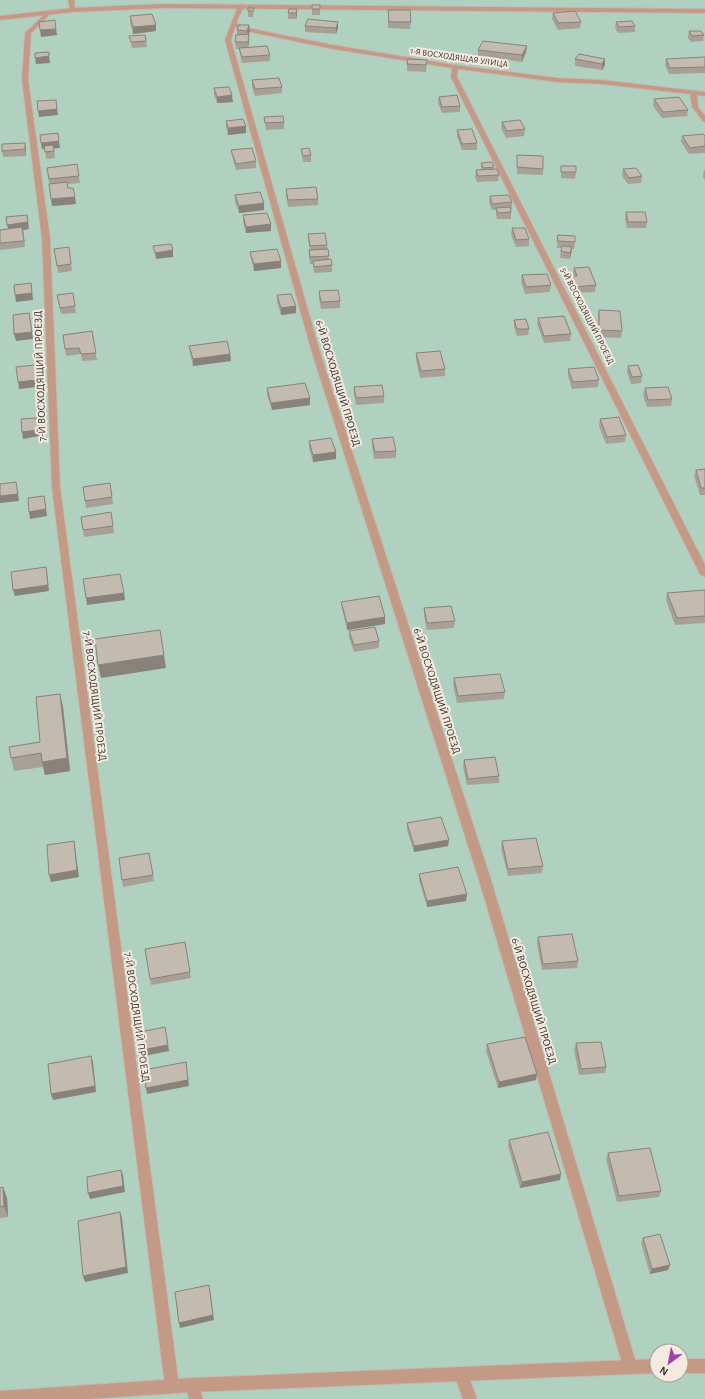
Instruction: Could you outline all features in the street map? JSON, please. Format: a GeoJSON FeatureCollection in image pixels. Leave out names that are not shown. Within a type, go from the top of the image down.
{"type":"FeatureCollection","features":[{"type":"Feature","properties":{"kind":"street"},"geometry":{"type":"LineString","coordinates":[[70,0],[72,10]]}},
{"type":"Feature","properties":{"kind":"street"},"geometry":{"type":"LineString","coordinates":[[0,18],[47,14],[72,10],[162,3],[241,6],[705,11]]}},
{"type":"Feature","properties":{"kind":"street"},"geometry":{"type":"LineString","coordinates":[[233,24],[241,6]]}},
{"type":"Feature","properties":{"kind":"street","name":"7-Й ВОСХОДЯЩИЙ ПРОЕЗД"},"geometry":{"type":"LineString","coordinates":[[47,14],[28,33],[25,80],[46,238],[56,486],[172,1386]]}},
{"type":"Feature","properties":{"kind":"street","name":"1-Я ВОСХОДЯЩАЯ УЛИЦА"},"geometry":{"type":"LineString","coordinates":[[233,24],[333,48],[455,67],[557,80],[601,82],[705,94]]}},
{"type":"Feature","properties":{"kind":"street","name":"6-Й ВОСХОДЯЩИЙ ПРОЕЗД"},"geometry":{"type":"LineString","coordinates":[[233,24],[228,40],[315,349],[360,495],[485,880],[630,1366]]}},
{"type":"Feature","properties":{"kind":"street","name":"5-Й ВОСХОДЯЩИЙ ПРОЕЗД"},"geometry":{"type":"LineString","coordinates":[[455,67],[454,77],[606,375],[705,574]]}},
{"type":"Feature","properties":{"kind":"street"},"geometry":{"type":"LineString","coordinates":[[693,92],[695,107],[705,120]]}},
{"type":"Feature","properties":{"kind":"street"},"geometry":{"type":"LineString","coordinates":[[0,1398],[192,1385],[649,1366]]}},
{"type":"Feature","properties":{"kind":"street"},"geometry":{"type":"LineString","coordinates":[[689,1366],[705,1366]]}},
{"type":"Feature","properties":{"kind":"street"},"geometry":{"type":"LineString","coordinates":[[461,1374],[470,1399]]}},
{"type":"Feature","properties":{"kind":"street"},"geometry":{"type":"LineString","coordinates":[[192,1385],[196,1399]]}},
{"type":"Feature","properties":{"kind":"green space"},"geometry":{"type":"Polygon","coordinates":[[[0,0],[705,0],[705,1399],[0,1399],[0,0]]]}},
{"type":"Feature","properties":{"kind":"building"},"geometry":{"type":"Polygon","coordinates":[[[312,5],[320,5],[320,9],[312,9],[312,5]]]}},
{"type":"Feature","properties":{"kind":"building"},"geometry":{"type":"Polygon","coordinates":[[[248,8],[254,8],[253,11],[248,11],[248,8]]]}},
{"type":"Feature","properties":{"kind":"building"},"geometry":{"type":"Polygon","coordinates":[[[289,9],[297,9],[296,13],[288,13],[289,9]]]}},
{"type":"Feature","properties":{"kind":"building"},"geometry":{"type":"Polygon","coordinates":[[[388,10],[410,10],[411,22],[389,22],[388,10]]]}},
{"type":"Feature","properties":{"kind":"building"},"geometry":{"type":"Polygon","coordinates":[[[575,11],[581,22],[558,23],[553,13],[575,11]]]}},
{"type":"Feature","properties":{"kind":"building"},"geometry":{"type":"Polygon","coordinates":[[[152,14],[156,25],[133,27],[130,16],[152,14]]]}},
{"type":"Feature","properties":{"kind":"building"},"geometry":{"type":"Polygon","coordinates":[[[308,19],[338,22],[336,28],[305,26],[308,19]]]}},
{"type":"Feature","properties":{"kind":"building"},"geometry":{"type":"Polygon","coordinates":[[[55,20],[56,29],[40,30],[39,22],[55,20]]]}},
{"type":"Feature","properties":{"kind":"building"},"geometry":{"type":"Polygon","coordinates":[[[632,21],[635,26],[619,27],[616,22],[632,21]]]}},
{"type":"Feature","properties":{"kind":"building"},"geometry":{"type":"Polygon","coordinates":[[[239,25],[249,25],[247,31],[237,30],[239,25]]]}},
{"type":"Feature","properties":{"kind":"building"},"geometry":{"type":"Polygon","coordinates":[[[689,31],[701,31],[704,35],[692,36],[689,31]]]}},
{"type":"Feature","properties":{"kind":"building"},"geometry":{"type":"Polygon","coordinates":[[[249,34],[248,42],[235,42],[236,35],[249,34]]]}},
{"type":"Feature","properties":{"kind":"building"},"geometry":{"type":"Polygon","coordinates":[[[145,35],[146,41],[131,42],[129,36],[145,35]]]}},
{"type":"Feature","properties":{"kind":"building"},"geometry":{"type":"Polygon","coordinates":[[[483,41],[527,46],[522,55],[478,50],[483,41]]]}},
{"type":"Feature","properties":{"kind":"building"},"geometry":{"type":"Polygon","coordinates":[[[267,46],[270,55],[242,57],[239,48],[267,46]]]}},
{"type":"Feature","properties":{"kind":"building"},"geometry":{"type":"Polygon","coordinates":[[[49,52],[49,56],[35,58],[35,53],[49,52]]]}},
{"type":"Feature","properties":{"kind":"building"},"geometry":{"type":"Polygon","coordinates":[[[579,54],[605,59],[602,64],[575,59],[579,54]]]}},
{"type":"Feature","properties":{"kind":"building"},"geometry":{"type":"Polygon","coordinates":[[[705,57],[705,67],[670,68],[666,59],[705,57]]]}},
{"type":"Feature","properties":{"kind":"building"},"geometry":{"type":"Polygon","coordinates":[[[408,59],[427,60],[426,65],[407,64],[408,59]]]}},
{"type":"Feature","properties":{"kind":"building"},"geometry":{"type":"Polygon","coordinates":[[[279,78],[282,87],[255,89],[252,80],[279,78]]]}},
{"type":"Feature","properties":{"kind":"building"},"geometry":{"type":"Polygon","coordinates":[[[229,87],[232,95],[217,97],[214,88],[229,87]]]}},
{"type":"Feature","properties":{"kind":"building"},"geometry":{"type":"Polygon","coordinates":[[[457,95],[460,106],[442,107],[439,97],[457,95]]]}},
{"type":"Feature","properties":{"kind":"building"},"geometry":{"type":"Polygon","coordinates":[[[679,97],[688,110],[663,112],[654,99],[679,97]]]}},
{"type":"Feature","properties":{"kind":"building"},"geometry":{"type":"Polygon","coordinates":[[[56,100],[57,109],[38,111],[37,101],[56,100]]]}},
{"type":"Feature","properties":{"kind":"building"},"geometry":{"type":"Polygon","coordinates":[[[283,116],[284,122],[265,123],[264,117],[283,116]]]}},
{"type":"Feature","properties":{"kind":"building"},"geometry":{"type":"Polygon","coordinates":[[[243,119],[246,126],[228,128],[226,121],[243,119]]]}},
{"type":"Feature","properties":{"kind":"building"},"geometry":{"type":"Polygon","coordinates":[[[520,120],[525,129],[507,131],[502,122],[520,120]]]}},
{"type":"Feature","properties":{"kind":"building"},"geometry":{"type":"Polygon","coordinates":[[[472,129],[477,143],[462,144],[457,130],[472,129]]]}},
{"type":"Feature","properties":{"kind":"building"},"geometry":{"type":"Polygon","coordinates":[[[58,133],[59,141],[41,143],[40,135],[58,133]]]}},
{"type":"Feature","properties":{"kind":"building"},"geometry":{"type":"Polygon","coordinates":[[[703,134],[705,136],[705,146],[690,148],[682,136],[703,134]]]}},
{"type":"Feature","properties":{"kind":"building"},"geometry":{"type":"Polygon","coordinates":[[[25,143],[25,149],[2,151],[2,144],[25,143]]]}},
{"type":"Feature","properties":{"kind":"building"},"geometry":{"type":"Polygon","coordinates":[[[53,145],[54,151],[45,152],[44,146],[53,145]]]}},
{"type":"Feature","properties":{"kind":"building"},"geometry":{"type":"Polygon","coordinates":[[[252,148],[256,161],[236,164],[231,150],[252,148]]]}},
{"type":"Feature","properties":{"kind":"building"},"geometry":{"type":"Polygon","coordinates":[[[309,148],[311,155],[303,156],[301,149],[309,148]]]}},
{"type":"Feature","properties":{"kind":"building"},"geometry":{"type":"Polygon","coordinates":[[[517,155],[543,156],[543,169],[517,167],[517,155]]]}},
{"type":"Feature","properties":{"kind":"building"},"geometry":{"type":"Polygon","coordinates":[[[492,162],[494,167],[483,168],[481,163],[492,162]]]}},
{"type":"Feature","properties":{"kind":"building"},"geometry":{"type":"Polygon","coordinates":[[[77,164],[79,176],[49,179],[47,168],[77,164]]]}},
{"type":"Feature","properties":{"kind":"building"},"geometry":{"type":"Polygon","coordinates":[[[561,166],[576,166],[576,172],[561,172],[561,166]]]}},
{"type":"Feature","properties":{"kind":"building"},"geometry":{"type":"Polygon","coordinates":[[[636,168],[642,176],[629,178],[623,169],[636,168]]]}},
{"type":"Feature","properties":{"kind":"building"},"geometry":{"type":"Polygon","coordinates":[[[497,169],[499,175],[478,176],[476,170],[497,169]]]}},
{"type":"Feature","properties":{"kind":"building"},"geometry":{"type":"Polygon","coordinates":[[[67,182],[68,188],[73,188],[75,197],[51,199],[49,184],[67,182]]]}},
{"type":"Feature","properties":{"kind":"building"},"geometry":{"type":"Polygon","coordinates":[[[316,187],[318,199],[288,200],[286,189],[316,187]]]}},
{"type":"Feature","properties":{"kind":"building"},"geometry":{"type":"Polygon","coordinates":[[[260,192],[264,203],[239,206],[235,195],[260,192]]]}},
{"type":"Feature","properties":{"kind":"building"},"geometry":{"type":"Polygon","coordinates":[[[509,195],[512,202],[492,204],[490,196],[509,195]]]}},
{"type":"Feature","properties":{"kind":"building"},"geometry":{"type":"Polygon","coordinates":[[[510,207],[511,212],[498,213],[496,208],[510,207]]]}},
{"type":"Feature","properties":{"kind":"building"},"geometry":{"type":"Polygon","coordinates":[[[626,212],[645,212],[647,222],[628,222],[626,212]]]}},
{"type":"Feature","properties":{"kind":"building"},"geometry":{"type":"Polygon","coordinates":[[[267,213],[271,224],[246,227],[243,215],[267,213]]]}},
{"type":"Feature","properties":{"kind":"building"},"geometry":{"type":"Polygon","coordinates":[[[27,215],[28,222],[7,225],[6,217],[27,215]]]}},
{"type":"Feature","properties":{"kind":"building"},"geometry":{"type":"Polygon","coordinates":[[[22,227],[24,241],[0,243],[0,230],[22,227]]]}},
{"type":"Feature","properties":{"kind":"building"},"geometry":{"type":"Polygon","coordinates":[[[512,228],[525,228],[529,239],[516,240],[512,228]]]}},
{"type":"Feature","properties":{"kind":"building"},"geometry":{"type":"Polygon","coordinates":[[[325,233],[327,245],[310,246],[308,234],[325,233]]]}},
{"type":"Feature","properties":{"kind":"building"},"geometry":{"type":"Polygon","coordinates":[[[558,235],[575,236],[575,242],[557,241],[558,235]]]}},
{"type":"Feature","properties":{"kind":"building"},"geometry":{"type":"Polygon","coordinates":[[[171,244],[173,250],[155,253],[153,246],[171,244]]]}},
{"type":"Feature","properties":{"kind":"building"},"geometry":{"type":"Polygon","coordinates":[[[562,246],[572,247],[570,253],[561,251],[562,246]]]}},
{"type":"Feature","properties":{"kind":"building"},"geometry":{"type":"Polygon","coordinates":[[[69,247],[71,264],[57,266],[54,249],[69,247]]]}},
{"type":"Feature","properties":{"kind":"building"},"geometry":{"type":"Polygon","coordinates":[[[277,249],[281,261],[254,264],[250,252],[277,249]]]}},
{"type":"Feature","properties":{"kind":"building"},"geometry":{"type":"Polygon","coordinates":[[[328,249],[329,256],[310,257],[309,250],[328,249]]]}},
{"type":"Feature","properties":{"kind":"building"},"geometry":{"type":"Polygon","coordinates":[[[331,259],[332,265],[314,267],[313,261],[331,259]]]}},
{"type":"Feature","properties":{"kind":"building"},"geometry":{"type":"Polygon","coordinates":[[[589,267],[596,285],[575,287],[571,276],[577,276],[574,268],[589,267]]]}},
{"type":"Feature","properties":{"kind":"building"},"geometry":{"type":"Polygon","coordinates":[[[547,274],[551,285],[526,287],[522,275],[547,274]]]}},
{"type":"Feature","properties":{"kind":"building"},"geometry":{"type":"Polygon","coordinates":[[[31,283],[32,293],[15,295],[14,285],[31,283]]]}},
{"type":"Feature","properties":{"kind":"building"},"geometry":{"type":"Polygon","coordinates":[[[338,290],[340,301],[321,302],[319,291],[338,290]]]}},
{"type":"Feature","properties":{"kind":"building"},"geometry":{"type":"Polygon","coordinates":[[[73,293],[75,306],[60,308],[57,295],[73,293]]]}},
{"type":"Feature","properties":{"kind":"building"},"geometry":{"type":"Polygon","coordinates":[[[291,294],[296,306],[281,308],[277,295],[291,294]]]}},
{"type":"Feature","properties":{"kind":"building"},"geometry":{"type":"Polygon","coordinates":[[[599,310],[620,311],[622,331],[599,330],[599,310]]]}},
{"type":"Feature","properties":{"kind":"building"},"geometry":{"type":"Polygon","coordinates":[[[29,313],[32,332],[14,334],[13,315],[29,313]]]}},
{"type":"Feature","properties":{"kind":"building"},"geometry":{"type":"Polygon","coordinates":[[[564,316],[571,334],[544,336],[538,318],[564,316]]]}},
{"type":"Feature","properties":{"kind":"building"},"geometry":{"type":"Polygon","coordinates":[[[526,319],[529,329],[517,329],[514,320],[526,319]]]}},
{"type":"Feature","properties":{"kind":"building"},"geometry":{"type":"Polygon","coordinates":[[[92,331],[96,353],[81,354],[79,348],[65,349],[63,335],[92,331]]]}},
{"type":"Feature","properties":{"kind":"building"},"geometry":{"type":"Polygon","coordinates":[[[227,341],[230,354],[193,359],[189,346],[227,341]]]}},
{"type":"Feature","properties":{"kind":"building"},"geometry":{"type":"Polygon","coordinates":[[[440,351],[445,369],[421,371],[416,353],[440,351]]]}},
{"type":"Feature","properties":{"kind":"building"},"geometry":{"type":"Polygon","coordinates":[[[35,365],[37,380],[18,382],[16,367],[35,365]]]}},
{"type":"Feature","properties":{"kind":"building"},"geometry":{"type":"Polygon","coordinates":[[[638,365],[642,376],[632,377],[628,366],[638,365]]]}},
{"type":"Feature","properties":{"kind":"building"},"geometry":{"type":"Polygon","coordinates":[[[594,367],[599,380],[573,382],[568,369],[594,367]]]}},
{"type":"Feature","properties":{"kind":"building"},"geometry":{"type":"Polygon","coordinates":[[[305,383],[310,398],[271,403],[267,388],[305,383]]]}},
{"type":"Feature","properties":{"kind":"building"},"geometry":{"type":"Polygon","coordinates":[[[382,385],[384,396],[356,398],[354,387],[382,385]]]}},
{"type":"Feature","properties":{"kind":"building"},"geometry":{"type":"Polygon","coordinates":[[[668,387],[672,399],[648,400],[645,388],[668,387]]]}},
{"type":"Feature","properties":{"kind":"building"},"geometry":{"type":"Polygon","coordinates":[[[619,417],[626,435],[607,437],[600,419],[619,417]]]}},
{"type":"Feature","properties":{"kind":"building"},"geometry":{"type":"Polygon","coordinates":[[[37,418],[38,430],[22,432],[21,419],[37,418]]]}},
{"type":"Feature","properties":{"kind":"building"},"geometry":{"type":"Polygon","coordinates":[[[393,437],[396,451],[375,452],[372,439],[393,437]]]}},
{"type":"Feature","properties":{"kind":"building"},"geometry":{"type":"Polygon","coordinates":[[[331,438],[336,452],[313,455],[309,441],[331,438]]]}},
{"type":"Feature","properties":{"kind":"building"},"geometry":{"type":"Polygon","coordinates":[[[705,469],[705,488],[701,488],[696,470],[705,469]]]}},
{"type":"Feature","properties":{"kind":"building"},"geometry":{"type":"Polygon","coordinates":[[[16,482],[18,494],[0,496],[0,484],[16,482]]]}},
{"type":"Feature","properties":{"kind":"building"},"geometry":{"type":"Polygon","coordinates":[[[110,483],[112,497],[85,501],[83,487],[110,483]]]}},
{"type":"Feature","properties":{"kind":"building"},"geometry":{"type":"Polygon","coordinates":[[[44,496],[46,509],[29,512],[28,498],[44,496]]]}},
{"type":"Feature","properties":{"kind":"building"},"geometry":{"type":"Polygon","coordinates":[[[111,512],[113,526],[83,530],[81,517],[111,512]]]}},
{"type":"Feature","properties":{"kind":"building"},"geometry":{"type":"Polygon","coordinates":[[[46,567],[48,585],[13,590],[11,572],[46,567]]]}},
{"type":"Feature","properties":{"kind":"building"},"geometry":{"type":"Polygon","coordinates":[[[120,574],[124,593],[86,598],[83,579],[120,574]]]}},
{"type":"Feature","properties":{"kind":"building"},"geometry":{"type":"Polygon","coordinates":[[[705,590],[705,616],[677,618],[667,593],[705,590]]]}},
{"type":"Feature","properties":{"kind":"building"},"geometry":{"type":"Polygon","coordinates":[[[379,596],[385,617],[347,623],[341,602],[379,596]]]}},
{"type":"Feature","properties":{"kind":"building"},"geometry":{"type":"Polygon","coordinates":[[[451,606],[455,621],[427,623],[424,608],[451,606]]]}},
{"type":"Feature","properties":{"kind":"building"},"geometry":{"type":"Polygon","coordinates":[[[375,627],[379,641],[354,645],[349,631],[375,627]]]}},
{"type":"Feature","properties":{"kind":"building"},"geometry":{"type":"Polygon","coordinates":[[[160,630],[164,655],[98,665],[95,639],[160,630]]]}},
{"type":"Feature","properties":{"kind":"building"},"geometry":{"type":"Polygon","coordinates":[[[500,674],[505,692],[458,696],[454,678],[500,674]]]}},
{"type":"Feature","properties":{"kind":"building"},"geometry":{"type":"Polygon","coordinates":[[[60,694],[67,758],[42,762],[41,753],[11,758],[9,747],[40,742],[36,697],[60,694]]]}},
{"type":"Feature","properties":{"kind":"building"},"geometry":{"type":"Polygon","coordinates":[[[495,757],[499,776],[468,779],[464,760],[495,757]]]}},
{"type":"Feature","properties":{"kind":"building"},"geometry":{"type":"Polygon","coordinates":[[[441,817],[449,840],[414,846],[407,823],[441,817]]]}},
{"type":"Feature","properties":{"kind":"building"},"geometry":{"type":"Polygon","coordinates":[[[536,838],[543,866],[508,869],[502,841],[536,838]]]}},
{"type":"Feature","properties":{"kind":"building"},"geometry":{"type":"Polygon","coordinates":[[[74,841],[77,870],[49,875],[47,845],[74,841]]]}},
{"type":"Feature","properties":{"kind":"building"},"geometry":{"type":"Polygon","coordinates":[[[149,853],[153,875],[122,880],[119,858],[149,853]]]}},
{"type":"Feature","properties":{"kind":"building"},"geometry":{"type":"Polygon","coordinates":[[[458,867],[467,894],[427,901],[419,874],[458,867]]]}},
{"type":"Feature","properties":{"kind":"building"},"geometry":{"type":"Polygon","coordinates":[[[572,934],[578,961],[543,964],[538,937],[572,934]]]}},
{"type":"Feature","properties":{"kind":"building"},"geometry":{"type":"Polygon","coordinates":[[[185,942],[190,972],[150,979],[145,949],[185,942]]]}},
{"type":"Feature","properties":{"kind":"building"},"geometry":{"type":"Polygon","coordinates":[[[165,1027],[168,1045],[142,1050],[140,1032],[165,1027]]]}},
{"type":"Feature","properties":{"kind":"building"},"geometry":{"type":"Polygon","coordinates":[[[525,1037],[537,1074],[499,1082],[487,1044],[525,1037]]]}},
{"type":"Feature","properties":{"kind":"building"},"geometry":{"type":"Polygon","coordinates":[[[601,1042],[606,1067],[581,1069],[576,1043],[601,1042]]]}},
{"type":"Feature","properties":{"kind":"building"},"geometry":{"type":"Polygon","coordinates":[[[91,1056],[95,1086],[51,1094],[48,1064],[91,1056]]]}},
{"type":"Feature","properties":{"kind":"building"},"geometry":{"type":"Polygon","coordinates":[[[186,1062],[188,1080],[146,1088],[144,1070],[186,1062]]]}},
{"type":"Feature","properties":{"kind":"building"},"geometry":{"type":"Polygon","coordinates":[[[548,1132],[561,1174],[522,1182],[509,1140],[548,1132]]]}},
{"type":"Feature","properties":{"kind":"building"},"geometry":{"type":"Polygon","coordinates":[[[650,1148],[661,1191],[619,1196],[608,1153],[650,1148]]]}},
{"type":"Feature","properties":{"kind":"building"},"geometry":{"type":"Polygon","coordinates":[[[121,1170],[123,1186],[88,1193],[87,1177],[121,1170]]]}},
{"type":"Feature","properties":{"kind":"building"},"geometry":{"type":"Polygon","coordinates":[[[3,1187],[4,1206],[0,1207],[0,1188],[3,1187]]]}},
{"type":"Feature","properties":{"kind":"building"},"geometry":{"type":"Polygon","coordinates":[[[120,1212],[126,1267],[83,1276],[78,1221],[120,1212]]]}},
{"type":"Feature","properties":{"kind":"building"},"geometry":{"type":"Polygon","coordinates":[[[660,1234],[670,1265],[652,1269],[643,1238],[660,1234]]]}},
{"type":"Feature","properties":{"kind":"building"},"geometry":{"type":"Polygon","coordinates":[[[209,1285],[213,1315],[179,1323],[175,1292],[209,1285]]]}}]}
